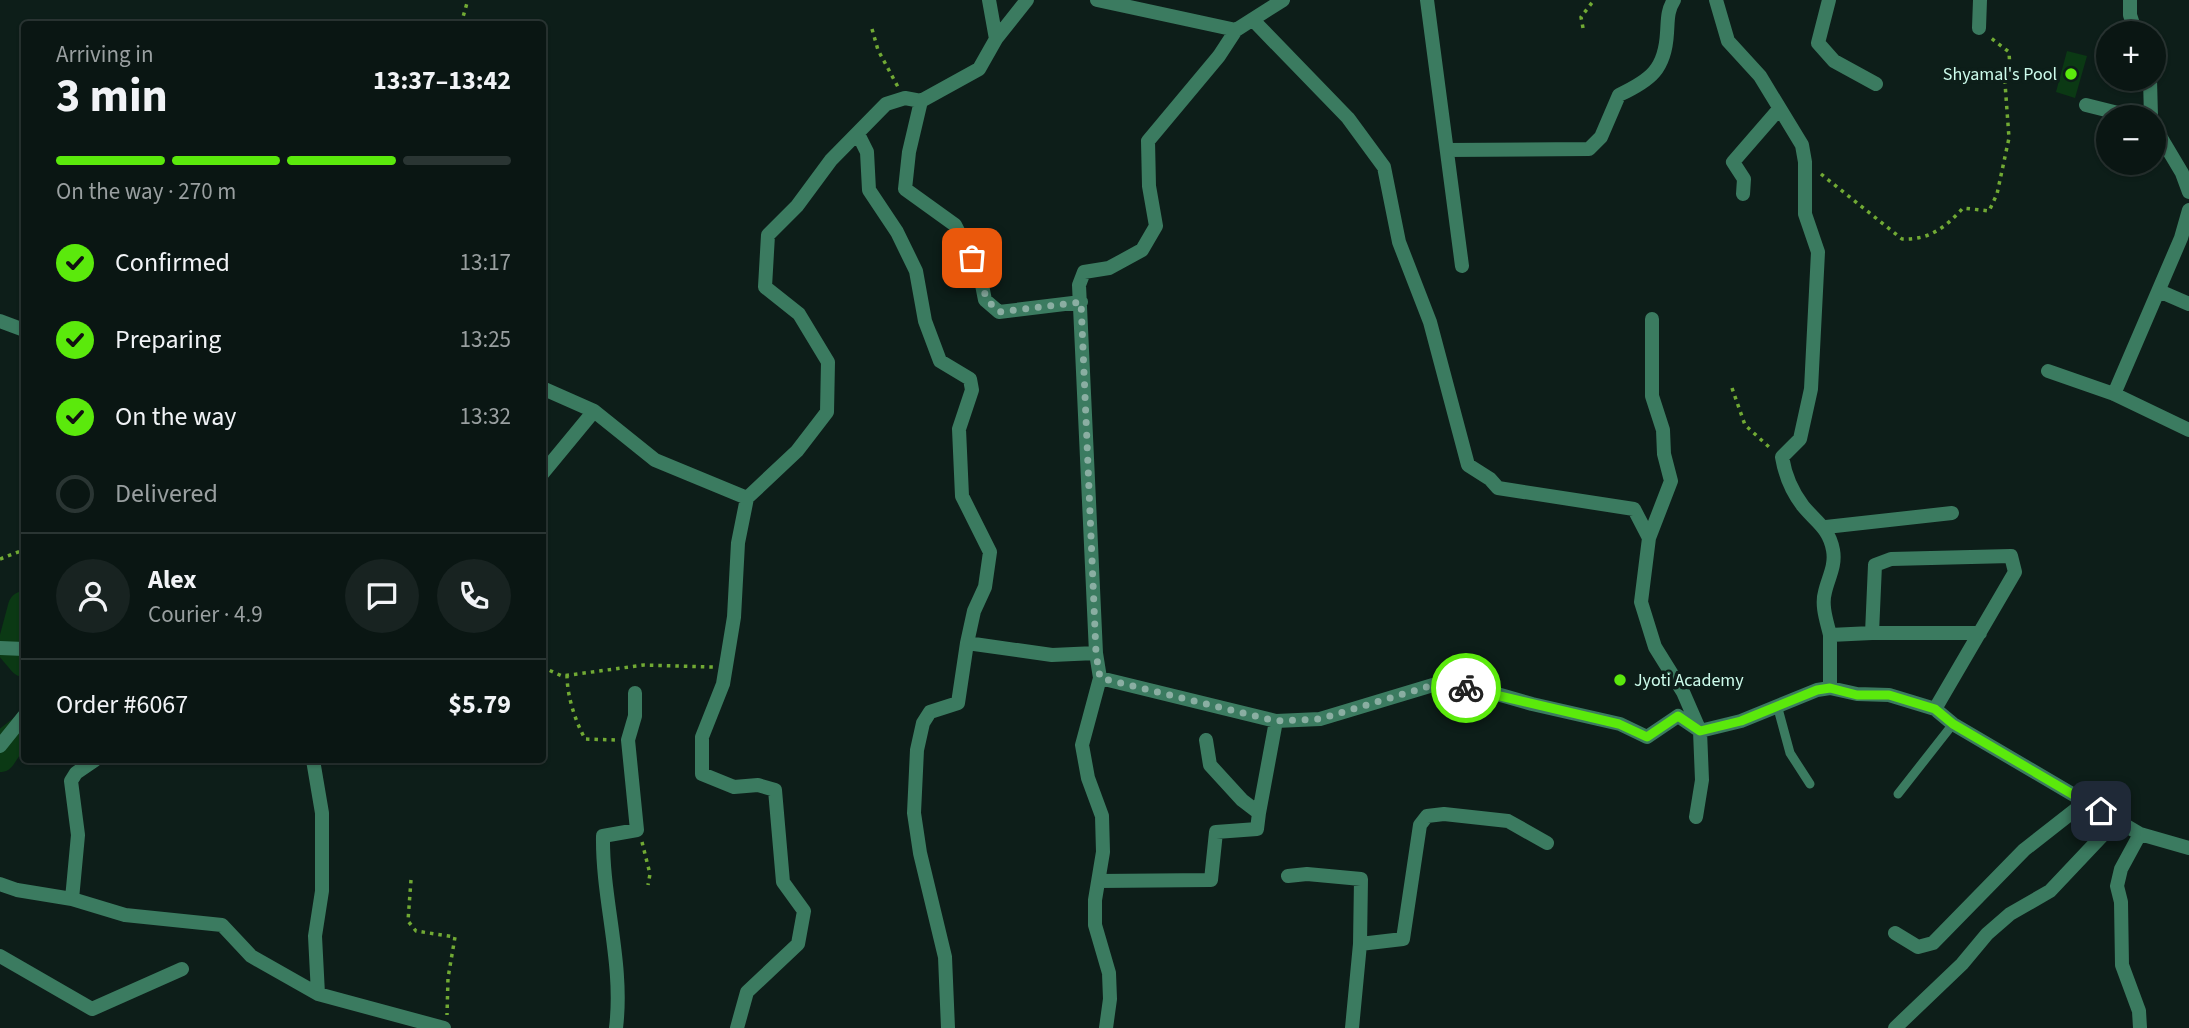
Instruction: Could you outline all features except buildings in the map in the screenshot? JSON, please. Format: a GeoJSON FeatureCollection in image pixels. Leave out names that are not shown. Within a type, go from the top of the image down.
{"type":"FeatureCollection","features":[{"type":"Feature","properties":{"kind":"street"},"geometry":{"type":"LineString","coordinates":[[989,0],[996,39]]}},
{"type":"Feature","properties":{"kind":"street"},"geometry":{"type":"LineString","coordinates":[[737,1028],[747,992],[798,944],[804,911],[783,882],[775,790],[758,785],[734,787],[702,774],[702,737],[723,684],[734,617],[737,542],[747,498],[797,451],[827,412],[828,362],[799,314],[765,287],[768,234],[797,206],[831,160],[886,104],[902,99],[921,102],[979,69],[996,39],[1027,0]]}},
{"type":"Feature","properties":{"kind":"street"},"geometry":{"type":"LineString","coordinates":[[1097,0],[1236,30]]}},
{"type":"Feature","properties":{"kind":"street"},"geometry":{"type":"LineString","coordinates":[[1106,1028],[1110,986],[1095,925],[1103,852],[1102,816],[1088,778],[1082,745],[1100,678],[1096,653],[1079,285],[1084,272],[1109,268],[1142,250],[1156,226],[1149,186],[1148,141],[1219,56],[1236,30],[1283,0]]}},
{"type":"Feature","properties":{"kind":"street"},"geometry":{"type":"LineString","coordinates":[[1427,0],[1462,266]]}},
{"type":"Feature","properties":{"kind":"street"},"geometry":{"type":"LineString","coordinates":[[1447,150],[1590,149],[1601,137],[1619,95],[1645,82],[1663,63],[1667,18],[1674,0]]}},
{"type":"Feature","properties":{"kind":"street"},"geometry":{"type":"LineString","coordinates":[[1716,0],[1728,41],[1760,76],[1802,145],[1805,162],[1805,214],[1818,252],[1811,389],[1800,439],[1782,457],[1785,475],[1803,506],[1826,527],[1834,552],[1832,574],[1825,592],[1824,605],[1830,635],[1830,688]]}},
{"type":"Feature","properties":{"kind":"street"},"geometry":{"type":"LineString","coordinates":[[1829,0],[1818,43],[1834,61],[1876,84]]}},
{"type":"Feature","properties":{"kind":"street"},"geometry":{"type":"LineString","coordinates":[[1979,28],[1980,0]]}},
{"type":"Feature","properties":{"kind":"street"},"geometry":{"type":"LineString","coordinates":[[2130,0],[2132,21]]}},
{"type":"Feature","properties":{"kind":"street"},"geometry":{"type":"LineString","coordinates":[[1253,20],[1348,118],[1384,167],[1399,242],[1430,322],[1468,465],[1490,479],[1498,488],[1634,509],[1649,538]]}},
{"type":"Feature","properties":{"kind":"street"},"geometry":{"type":"LineString","coordinates":[[921,102],[909,152],[905,189],[955,225],[980,275],[985,300],[999,312],[1081,302]]}},
{"type":"Feature","properties":{"kind":"street"},"geometry":{"type":"LineString","coordinates":[[2087,105],[2096,107]]}},
{"type":"Feature","properties":{"kind":"street"},"geometry":{"type":"LineString","coordinates":[[1743,194],[1744,178],[1733,162],[1779,109]]}},
{"type":"Feature","properties":{"kind":"street"},"geometry":{"type":"LineString","coordinates":[[858,134],[867,152],[869,190],[897,232],[916,271],[925,321],[940,361],[970,379],[972,390],[959,429],[962,496],[989,552],[985,587],[974,611],[967,643],[958,703],[930,712],[923,723],[917,750],[914,813],[920,853],[945,957],[948,1028]]}},
{"type":"Feature","properties":{"kind":"street"},"geometry":{"type":"LineString","coordinates":[[2166,146],[2182,173],[2189,192]]}},
{"type":"Feature","properties":{"kind":"street"},"geometry":{"type":"LineString","coordinates":[[2114,394],[2159,291],[2185,240],[2189,210]]}},
{"type":"Feature","properties":{"kind":"street"},"geometry":{"type":"LineString","coordinates":[[2159,291],[2189,304]]}},
{"type":"Feature","properties":{"kind":"street"},"geometry":{"type":"LineString","coordinates":[[1652,319],[1652,396],[1663,430],[1664,454],[1671,481],[1649,538],[1641,602],[1656,647],[1683,692],[1700,731],[1702,780],[1696,817]]}},
{"type":"Feature","properties":{"kind":"street"},"geometry":{"type":"LineString","coordinates":[[0,321],[21,329]]}},
{"type":"Feature","properties":{"kind":"street"},"geometry":{"type":"LineString","coordinates":[[2048,371],[2114,394],[2189,430]]}},
{"type":"Feature","properties":{"kind":"street"},"geometry":{"type":"LineString","coordinates":[[546,390],[594,411],[655,460],[747,498]]}},
{"type":"Feature","properties":{"kind":"street"},"geometry":{"type":"LineString","coordinates":[[546,469],[594,411]]}},
{"type":"Feature","properties":{"kind":"street"},"geometry":{"type":"LineString","coordinates":[[1826,527],[1952,513]]}},
{"type":"Feature","properties":{"kind":"street"},"geometry":{"type":"LineString","coordinates":[[1872,633],[1875,565],[1891,559],[2011,556],[2015,572],[1935,709]]}},
{"type":"Feature","properties":{"kind":"street"},"geometry":{"type":"LineString","coordinates":[[1830,635],[1980,634]]}},
{"type":"Feature","properties":{"kind":"street"},"geometry":{"type":"LineString","coordinates":[[967,643],[1052,655],[1096,653]]}},
{"type":"Feature","properties":{"kind":"street"},"geometry":{"type":"LineString","coordinates":[[0,648],[21,649]]}},
{"type":"Feature","properties":{"kind":"street"},"geometry":{"type":"LineString","coordinates":[[1100,678],[1276,721],[1320,719],[1433,685],[1483,690],[1619,724],[1647,737],[1678,716],[1700,731],[1741,721],[1777,705],[1830,688],[1857,695],[1889,695],[1935,709],[1953,724],[2140,834],[2189,848]]}},
{"type":"Feature","properties":{"kind":"street"},"geometry":{"type":"LineString","coordinates":[[616,1028],[617,974],[613,922],[603,864],[603,836],[637,830],[628,740],[635,716],[635,693]]}},
{"type":"Feature","properties":{"kind":"street"},"geometry":{"type":"LineString","coordinates":[[0,746],[21,720]]}},
{"type":"Feature","properties":{"kind":"street"},"geometry":{"type":"LineString","coordinates":[[1099,881],[1211,880],[1216,832],[1257,829],[1276,721]]}},
{"type":"Feature","properties":{"kind":"street"},"geometry":{"type":"LineString","coordinates":[[1206,740],[1209,765],[1242,800],[1259,813]]}},
{"type":"Feature","properties":{"kind":"street"},"geometry":{"type":"LineString","coordinates":[[72,899],[78,835],[71,781],[76,773],[91,763]]}},
{"type":"Feature","properties":{"kind":"street"},"geometry":{"type":"LineString","coordinates":[[314,763],[322,813],[322,891],[315,936],[318,994]]}},
{"type":"Feature","properties":{"kind":"street"},"geometry":{"type":"LineString","coordinates":[[1895,933],[1918,947],[1933,943],[2015,859],[2084,803]]}},
{"type":"Feature","properties":{"kind":"street"},"geometry":{"type":"LineString","coordinates":[[1360,944],[1403,939],[1420,825],[1427,816],[1444,814],[1508,821],[1547,842]]}},
{"type":"Feature","properties":{"kind":"street"},"geometry":{"type":"LineString","coordinates":[[1895,1028],[1962,964],[1987,934],[2010,914],[2050,891],[2118,819]]}},
{"type":"Feature","properties":{"kind":"street"},"geometry":{"type":"LineString","coordinates":[[2140,834],[2121,869],[2116,886],[2121,902],[2122,965],[2138,1012],[2140,1028]]}},
{"type":"Feature","properties":{"kind":"street"},"geometry":{"type":"LineString","coordinates":[[1288,876],[1307,874],[1361,879],[1360,944],[1352,1028]]}},
{"type":"Feature","properties":{"kind":"street"},"geometry":{"type":"LineString","coordinates":[[0,884],[17,890],[72,899],[125,915],[222,925],[251,956],[318,994],[416,1023],[445,1028]]}},
{"type":"Feature","properties":{"kind":"street"},"geometry":{"type":"LineString","coordinates":[[0,956],[92,1009],[182,969]]}},
{"type":"Feature","properties":{"kind":"lane"},"geometry":{"type":"LineString","coordinates":[[1777,705],[1790,753],[1810,784]]}},
{"type":"Feature","properties":{"kind":"lane"},"geometry":{"type":"LineString","coordinates":[[1899,794],[1953,724]]}},
{"type":"Feature","properties":{"kind":"path"},"geometry":{"type":"LineString","coordinates":[[1583,28],[1581,17],[1594,0]]}},
{"type":"Feature","properties":{"kind":"path"},"geometry":{"type":"LineString","coordinates":[[462,21],[467,3]]}},
{"type":"Feature","properties":{"kind":"path"},"geometry":{"type":"LineString","coordinates":[[1805,162],[1902,239],[1932,235],[1963,208],[1989,211],[1997,194],[2009,138],[2005,83],[2010,69],[2008,52],[1979,28]]}},
{"type":"Feature","properties":{"kind":"path"},"geometry":{"type":"LineString","coordinates":[[872,29],[878,50],[890,68],[902,99]]}},
{"type":"Feature","properties":{"kind":"path"},"geometry":{"type":"LineString","coordinates":[[1732,388],[1745,425],[1782,457]]}},
{"type":"Feature","properties":{"kind":"path"},"geometry":{"type":"LineString","coordinates":[[1,559],[21,551]]}},
{"type":"Feature","properties":{"kind":"path"},"geometry":{"type":"LineString","coordinates":[[546,669],[562,676],[644,665],[681,664],[716,668],[723,684]]}},
{"type":"Feature","properties":{"kind":"path"},"geometry":{"type":"LineString","coordinates":[[567,674],[567,689],[585,739],[628,740]]}},
{"type":"Feature","properties":{"kind":"path"},"geometry":{"type":"LineString","coordinates":[[637,830],[650,874],[648,886]]}},
{"type":"Feature","properties":{"kind":"path"},"geometry":{"type":"LineString","coordinates":[[411,880],[408,920],[416,931],[455,937],[448,978],[445,1028]]}},
{"type":"Feature","properties":{"kind":"shaded area","name":"Shyamal's Pool"},"geometry":{"type":"Polygon","coordinates":[[[2067,51],[2087,56],[2075,98],[2056,92],[2067,51]]]}},
{"type":"Feature","properties":{"kind":"waterway"},"geometry":{"type":"LineString","coordinates":[[21,618],[13,648],[21,657]]}},
{"type":"Feature","properties":{"kind":"waterway"},"geometry":{"type":"LineString","coordinates":[[0,756],[10,741],[21,732]]}},
{"type":"Feature","properties":{"kind":"way so far"},"geometry":{"type":"LineString","coordinates":[[972,258],[980,275],[985,300],[999,312],[1081,302],[1085,461],[1096,653],[1100,678],[1276,721],[1320,719],[1433,685],[1466,688]]}},
{"type":"Feature","properties":{"kind":"place","name":"Shyamal's Pool"},"geometry":{"type":"Point","coordinates":[2071,74]}},
{"type":"Feature","properties":{"kind":"place","name":"Jyoti Academy"},"geometry":{"type":"Point","coordinates":[1620,680]}},
{"type":"Feature","properties":{"kind":"route"},"geometry":{"type":"LineString","coordinates":[[1466,688],[1619,724],[1647,737],[1678,716],[1700,731],[1741,721],[1817,690],[1830,688],[1857,695],[1889,695],[1935,709],[1953,724],[2101,811]]}}]}
